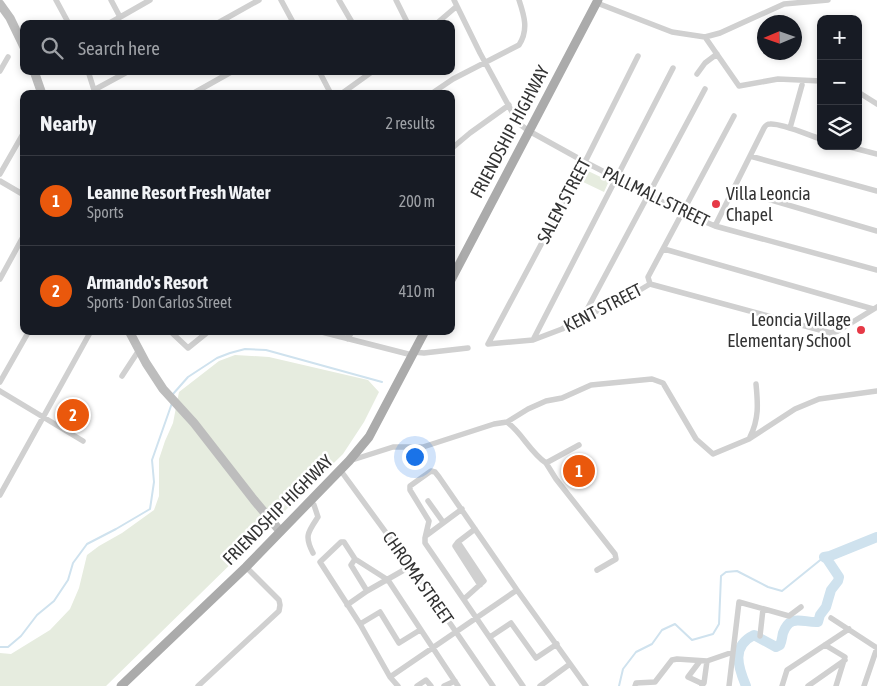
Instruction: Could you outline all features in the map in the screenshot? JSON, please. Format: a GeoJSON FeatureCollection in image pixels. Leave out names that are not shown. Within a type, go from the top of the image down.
{"type":"FeatureCollection","features":[{"type":"Feature","properties":{"kind":"main road","name":"FRIENDSHIP HIGHWAY"},"geometry":{"type":"LineString","coordinates":[[455,272],[597,1]]}},
{"type":"Feature","properties":{"kind":"main road","name":"FRIENDSHIP HIGHWAY"},"geometry":{"type":"LineString","coordinates":[[121,686],[246,567],[349,462],[369,437],[423,335]]}},
{"type":"Feature","properties":{"kind":"street"},"geometry":{"type":"LineString","coordinates":[[56,0],[67,20]]}},
{"type":"Feature","properties":{"kind":"street"},"geometry":{"type":"LineString","coordinates":[[111,0],[120,17]]}},
{"type":"Feature","properties":{"kind":"street"},"geometry":{"type":"LineString","coordinates":[[115,20],[150,0]]}},
{"type":"Feature","properties":{"kind":"street"},"geometry":{"type":"LineString","coordinates":[[223,20],[259,0]]}},
{"type":"Feature","properties":{"kind":"street"},"geometry":{"type":"LineString","coordinates":[[281,0],[292,20]]}},
{"type":"Feature","properties":{"kind":"street"},"geometry":{"type":"LineString","coordinates":[[339,0],[351,20]]}},
{"type":"Feature","properties":{"kind":"street"},"geometry":{"type":"LineString","coordinates":[[396,0],[406,20]]}},
{"type":"Feature","properties":{"kind":"street","name":"PALLMALL STREET"},"geometry":{"type":"LineString","coordinates":[[454,0],[508,105],[518,122],[529,131],[617,179],[682,212],[715,226],[877,270]]}},
{"type":"Feature","properties":{"kind":"street"},"geometry":{"type":"LineString","coordinates":[[437,90],[453,79],[519,45],[524,38],[526,26],[519,0]]}},
{"type":"Feature","properties":{"kind":"street"},"geometry":{"type":"LineString","coordinates":[[597,1],[672,32],[705,36],[720,32],[784,4],[828,0]]}},
{"type":"Feature","properties":{"kind":"street"},"geometry":{"type":"LineString","coordinates":[[0,4],[10,18],[20,39]]}},
{"type":"Feature","properties":{"kind":"street"},"geometry":{"type":"LineString","coordinates":[[441,20],[457,6]]}},
{"type":"Feature","properties":{"kind":"street"},"geometry":{"type":"LineString","coordinates":[[705,36],[739,86],[778,79],[817,82]]}},
{"type":"Feature","properties":{"kind":"street"},"geometry":{"type":"LineString","coordinates":[[697,74],[705,63],[717,54]]}},
{"type":"Feature","properties":{"kind":"street","name":"SALEM STREET"},"geometry":{"type":"LineString","coordinates":[[488,344],[585,162],[638,56]]}},
{"type":"Feature","properties":{"kind":"street"},"geometry":{"type":"LineString","coordinates":[[0,72],[8,57]]}},
{"type":"Feature","properties":{"kind":"street"},"geometry":{"type":"LineString","coordinates":[[533,340],[673,68]]}},
{"type":"Feature","properties":{"kind":"street"},"geometry":{"type":"LineString","coordinates":[[35,75],[41,90]]}},
{"type":"Feature","properties":{"kind":"street"},"geometry":{"type":"LineString","coordinates":[[89,75],[93,90]]}},
{"type":"Feature","properties":{"kind":"street"},"geometry":{"type":"LineString","coordinates":[[97,90],[122,75]]}},
{"type":"Feature","properties":{"kind":"street"},"geometry":{"type":"LineString","coordinates":[[199,90],[226,75]]}},
{"type":"Feature","properties":{"kind":"street"},"geometry":{"type":"LineString","coordinates":[[322,75],[330,90]]}},
{"type":"Feature","properties":{"kind":"street"},"geometry":{"type":"LineString","coordinates":[[347,90],[367,75]]}},
{"type":"Feature","properties":{"kind":"street"},"geometry":{"type":"LineString","coordinates":[[790,128],[802,85]]}},
{"type":"Feature","properties":{"kind":"street"},"geometry":{"type":"LineString","coordinates":[[583,317],[705,89]]}},
{"type":"Feature","properties":{"kind":"street"},"geometry":{"type":"LineString","coordinates":[[862,95],[877,104]]}},
{"type":"Feature","properties":{"kind":"street"},"geometry":{"type":"LineString","coordinates":[[455,146],[508,105]]}},
{"type":"Feature","properties":{"kind":"street","name":"KENT STREET"},"geometry":{"type":"LineString","coordinates":[[488,344],[533,340],[562,329],[583,317],[623,300],[650,284],[648,277],[734,116]]}},
{"type":"Feature","properties":{"kind":"street"},"geometry":{"type":"LineString","coordinates":[[715,226],[767,125],[771,124],[790,128],[817,138]]}},
{"type":"Feature","properties":{"kind":"street"},"geometry":{"type":"LineString","coordinates":[[0,174],[20,139]]}},
{"type":"Feature","properties":{"kind":"street"},"geometry":{"type":"LineString","coordinates":[[862,150],[877,154]]}},
{"type":"Feature","properties":{"kind":"street"},"geometry":{"type":"LineString","coordinates":[[750,156],[877,191]]}},
{"type":"Feature","properties":{"kind":"street"},"geometry":{"type":"LineString","coordinates":[[0,181],[20,193]]}},
{"type":"Feature","properties":{"kind":"street"},"geometry":{"type":"LineString","coordinates":[[733,189],[877,231]]}},
{"type":"Feature","properties":{"kind":"street"},"geometry":{"type":"LineString","coordinates":[[0,279],[20,242]]}},
{"type":"Feature","properties":{"kind":"street"},"geometry":{"type":"LineString","coordinates":[[664,248],[875,308]]}},
{"type":"Feature","properties":{"kind":"street"},"geometry":{"type":"LineString","coordinates":[[650,284],[831,333],[838,331],[875,308]]}},
{"type":"Feature","properties":{"kind":"street"},"geometry":{"type":"LineString","coordinates":[[0,382],[27,335]]}},
{"type":"Feature","properties":{"kind":"street"},"geometry":{"type":"LineString","coordinates":[[0,495],[89,335]]}},
{"type":"Feature","properties":{"kind":"street"},"geometry":{"type":"LineString","coordinates":[[131,335],[163,389],[194,423],[280,531]]}},
{"type":"Feature","properties":{"kind":"street"},"geometry":{"type":"LineString","coordinates":[[174,335],[188,348],[204,335]]}},
{"type":"Feature","properties":{"kind":"street"},"geometry":{"type":"LineString","coordinates":[[333,335],[412,353],[468,348]]}},
{"type":"Feature","properties":{"kind":"street"},"geometry":{"type":"LineString","coordinates":[[348,339],[350,335]]}},
{"type":"Feature","properties":{"kind":"street"},"geometry":{"type":"LineString","coordinates":[[122,376],[139,350]]}},
{"type":"Feature","properties":{"kind":"street"},"geometry":{"type":"LineString","coordinates":[[349,462],[393,447],[423,447],[494,424],[507,422],[546,401],[562,398],[591,385],[652,379],[663,383],[696,439],[713,454],[749,439],[795,410],[819,399],[877,391]]}},
{"type":"Feature","properties":{"kind":"street"},"geometry":{"type":"LineString","coordinates":[[749,439],[758,412],[756,384]]}},
{"type":"Feature","properties":{"kind":"street"},"geometry":{"type":"LineString","coordinates":[[0,391],[83,440]]}},
{"type":"Feature","properties":{"kind":"street"},"geometry":{"type":"LineString","coordinates":[[507,422],[515,428],[535,453],[546,463],[556,479],[615,554],[616,559],[597,570]]}},
{"type":"Feature","properties":{"kind":"street"},"geometry":{"type":"LineString","coordinates":[[546,463],[579,445]]}},
{"type":"Feature","properties":{"kind":"street","name":"CHROMA STREET"},"geometry":{"type":"LineString","coordinates":[[341,471],[411,566],[493,686]]}},
{"type":"Feature","properties":{"kind":"street"},"geometry":{"type":"LineString","coordinates":[[523,686],[425,543],[424,538],[429,521],[410,490],[410,486],[431,471],[437,475],[462,509],[586,686]]}},
{"type":"Feature","properties":{"kind":"street"},"geometry":{"type":"LineString","coordinates":[[420,505],[431,499],[443,522]]}},
{"type":"Feature","properties":{"kind":"street"},"geometry":{"type":"LineString","coordinates":[[309,501],[314,505],[318,518],[308,530],[308,545],[313,553]]}},
{"type":"Feature","properties":{"kind":"street"},"geometry":{"type":"LineString","coordinates":[[426,535],[462,509]]}},
{"type":"Feature","properties":{"kind":"street"},"geometry":{"type":"LineString","coordinates":[[464,599],[484,581],[458,542],[475,529]]}},
{"type":"Feature","properties":{"kind":"street"},"geometry":{"type":"LineString","coordinates":[[398,686],[390,677],[360,624],[320,562],[341,542],[344,542],[355,559],[388,580],[456,684],[444,686]]}},
{"type":"Feature","properties":{"kind":"street"},"geometry":{"type":"LineString","coordinates":[[355,559],[351,565],[367,591]]}},
{"type":"Feature","properties":{"kind":"street"},"geometry":{"type":"LineString","coordinates":[[347,605],[367,591],[411,566]]}},
{"type":"Feature","properties":{"kind":"street"},"geometry":{"type":"LineString","coordinates":[[198,686],[278,611],[279,600],[246,567]]}},
{"type":"Feature","properties":{"kind":"street"},"geometry":{"type":"LineString","coordinates":[[390,677],[517,590]]}},
{"type":"Feature","properties":{"kind":"street"},"geometry":{"type":"LineString","coordinates":[[729,686],[739,602],[789,616],[801,607]]}},
{"type":"Feature","properties":{"kind":"street"},"geometry":{"type":"LineString","coordinates":[[760,636],[763,609]]}},
{"type":"Feature","properties":{"kind":"street"},"geometry":{"type":"LineString","coordinates":[[360,624],[380,612],[399,643],[420,630]]}},
{"type":"Feature","properties":{"kind":"street"},"geometry":{"type":"LineString","coordinates":[[831,618],[877,648],[864,686]]}},
{"type":"Feature","properties":{"kind":"street"},"geometry":{"type":"LineString","coordinates":[[490,637],[511,623],[536,658],[557,644]]}},
{"type":"Feature","properties":{"kind":"street"},"geometry":{"type":"LineString","coordinates":[[782,686],[787,670],[849,629]]}},
{"type":"Feature","properties":{"kind":"street"},"geometry":{"type":"LineString","coordinates":[[825,644],[845,657],[836,686]]}},
{"type":"Feature","properties":{"kind":"street"},"geometry":{"type":"LineString","coordinates":[[635,686],[636,683],[641,682],[656,684],[672,660],[708,661],[733,652]]}},
{"type":"Feature","properties":{"kind":"street"},"geometry":{"type":"LineString","coordinates":[[808,686],[845,660]]}},
{"type":"Feature","properties":{"kind":"street"},"geometry":{"type":"LineString","coordinates":[[700,661],[688,677],[702,685],[708,661]]}},
{"type":"Feature","properties":{"kind":"street"},"geometry":{"type":"LineString","coordinates":[[540,686],[570,664]]}},
{"type":"Feature","properties":{"kind":"street"},"geometry":{"type":"LineString","coordinates":[[417,686],[426,680],[431,686]]}},
{"type":"Feature","properties":{"kind":"shaded area"},"geometry":{"type":"Polygon","coordinates":[[[586,170],[609,181],[604,192],[581,181],[586,170]]]}},
{"type":"Feature","properties":{"kind":"shaded area"},"geometry":{"type":"Polygon","coordinates":[[[235,355],[269,357],[368,380],[379,392],[364,422],[343,454],[106,686],[0,686],[0,653],[11,654],[50,630],[70,609],[79,588],[87,555],[154,510],[159,496],[159,459],[173,423],[179,392],[219,361],[235,355]]]}},
{"type":"Feature","properties":{"kind":"water"},"geometry":{"type":"Polygon","coordinates":[[[67,405],[84,415],[79,424],[62,414],[67,405]]]}},
{"type":"Feature","properties":{"kind":"water"},"geometry":{"type":"Polygon","coordinates":[[[579,455],[592,478],[579,486],[566,464],[579,455]]]}},
{"type":"Feature","properties":{"kind":"waterway"},"geometry":{"type":"LineString","coordinates":[[173,394],[188,377],[217,358],[245,349],[266,350],[382,382]]}},
{"type":"Feature","properties":{"kind":"waterway"},"geometry":{"type":"LineString","coordinates":[[0,647],[8,647],[21,636],[37,615],[54,601],[68,580],[73,563],[87,544],[150,509],[154,482],[152,460],[172,403]]}},
{"type":"Feature","properties":{"kind":"waterway"},"geometry":{"type":"LineString","coordinates":[[824,557],[877,537]]}},
{"type":"Feature","properties":{"kind":"waterway"},"geometry":{"type":"LineString","coordinates":[[619,686],[623,669],[636,652],[652,644],[662,630],[675,624],[692,640],[713,634],[719,624],[721,576],[726,572],[737,571],[768,587],[782,591],[824,557]]}},
{"type":"Feature","properties":{"kind":"waterway"},"geometry":{"type":"LineString","coordinates":[[746,686],[738,658],[739,651],[747,640],[754,635],[776,647],[780,645],[783,633],[789,623],[798,620],[818,622],[820,615],[826,607],[831,590],[839,577],[824,557]]}},
{"type":"Feature","properties":{"kind":"place","name":"Villa Leoncia Chapel"},"geometry":{"type":"Point","coordinates":[716,204]}},
{"type":"Feature","properties":{"kind":"place","name":"Leoncia Village Elementary School"},"geometry":{"type":"Point","coordinates":[861,330]}},
{"type":"Feature","properties":{"kind":"place","name":"Armando's Resort"},"geometry":{"type":"Point","coordinates":[73,415]}},
{"type":"Feature","properties":{"kind":"place","name":"Leanne Resort Fresh Water"},"geometry":{"type":"Point","coordinates":[579,471]}}]}
